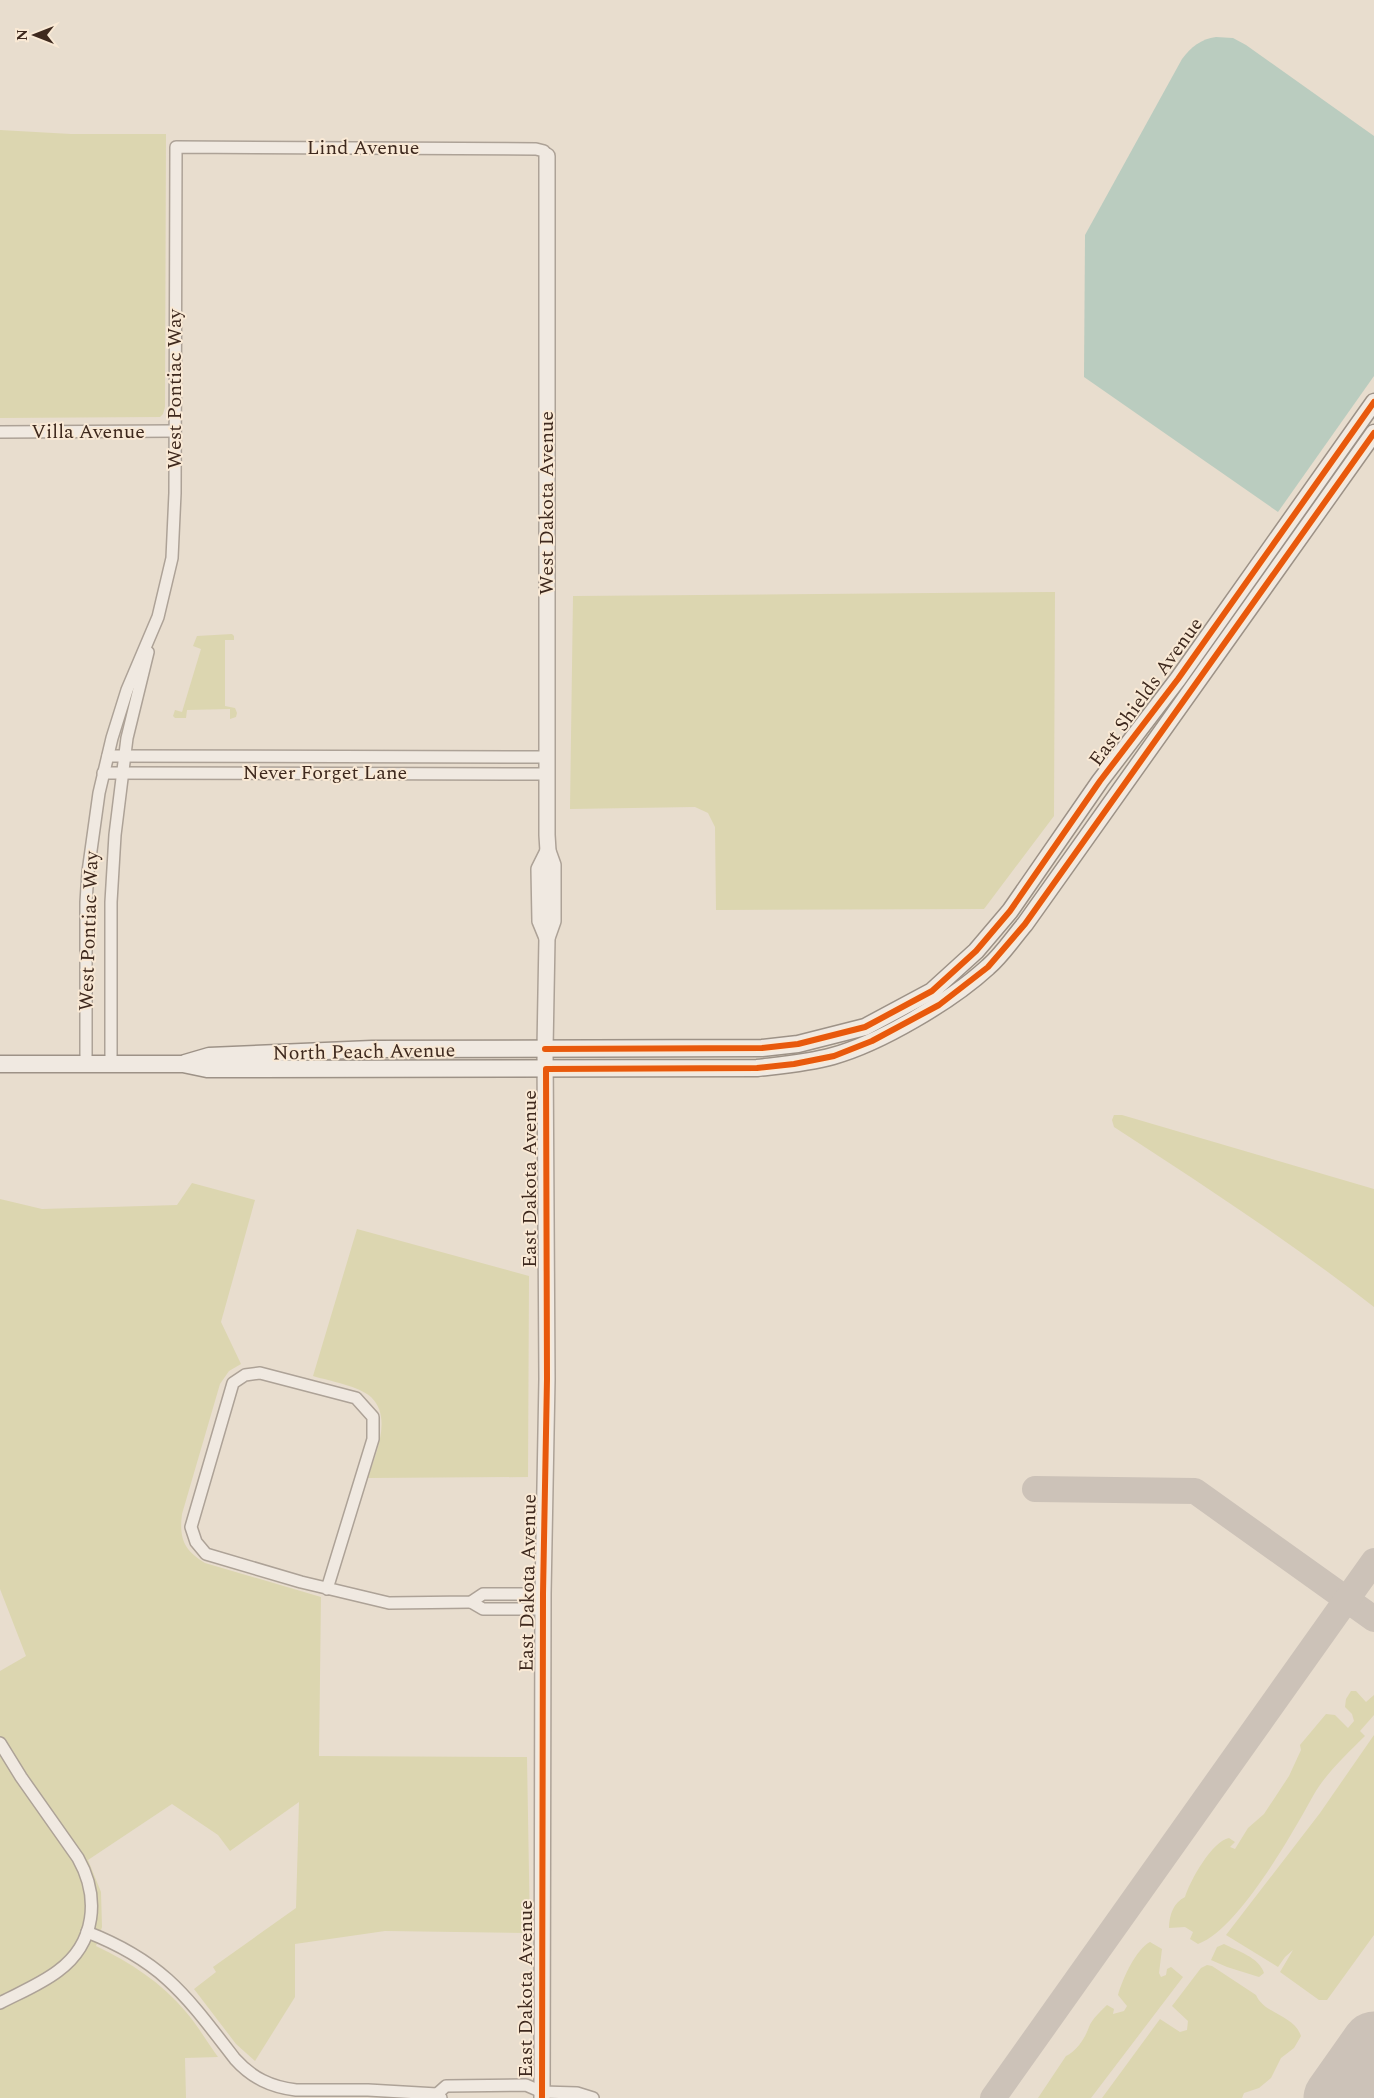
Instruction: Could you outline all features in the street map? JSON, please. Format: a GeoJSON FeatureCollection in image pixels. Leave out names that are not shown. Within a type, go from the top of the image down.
{"type":"FeatureCollection","features":[{"type":"Feature","properties":{"kind":"main road","name":"East Shields Avenue"},"geometry":{"type":"LineString","coordinates":[[935,998],[1010,911],[1100,781],[1178,679],[1374,402]]}},
{"type":"Feature","properties":{"kind":"main road","name":"East Shields Avenue"},"geometry":{"type":"LineString","coordinates":[[935,998],[988,967],[1025,924],[1374,433]]}},
{"type":"Feature","properties":{"kind":"main road"},"geometry":{"type":"LineString","coordinates":[[1033,878],[1050,889]]}},
{"type":"Feature","properties":{"kind":"main road","name":"North Peach Avenue"},"geometry":{"type":"LineString","coordinates":[[0,1064],[183,1064],[207,1069],[731,1068],[794,1064],[834,1056],[872,1041],[935,998]]}},
{"type":"Feature","properties":{"kind":"main road","name":"North Peach Avenue"},"geometry":{"type":"LineString","coordinates":[[183,1064],[208,1056],[353,1050],[754,1049],[798,1044],[865,1027],[935,998]]}},
{"type":"Feature","properties":{"kind":"street","name":"Lind Avenue"},"geometry":{"type":"LineString","coordinates":[[176,147],[536,149],[544,152],[547,156]]}},
{"type":"Feature","properties":{"kind":"street","name":"West Pontiac Way"},"geometry":{"type":"LineString","coordinates":[[111,1064],[111,902],[115,834],[122,773],[153,629],[169,576],[172,558],[175,432],[176,147]]}},
{"type":"Feature","properties":{"kind":"street","name":"West Dakota Avenue"},"geometry":{"type":"LineString","coordinates":[[546,1069],[547,938],[540,921],[540,869],[548,851],[546,774],[547,156]]}},
{"type":"Feature","properties":{"kind":"street","name":"Villa Avenue"},"geometry":{"type":"LineString","coordinates":[[0,432],[175,432]]}},
{"type":"Feature","properties":{"kind":"street","name":"West Pontiac Way"},"geometry":{"type":"LineString","coordinates":[[86,1064],[88,872],[103,773],[127,690],[153,629]]}},
{"type":"Feature","properties":{"kind":"street","name":"Never Forget Lane"},"geometry":{"type":"LineString","coordinates":[[108,756],[546,757]]}},
{"type":"Feature","properties":{"kind":"street","name":"Never Forget Lane"},"geometry":{"type":"LineString","coordinates":[[103,773],[546,774]]}},
{"type":"Feature","properties":{"kind":"street","name":"East Dakota Avenue"},"geometry":{"type":"LineString","coordinates":[[538,2096],[547,1379],[546,1069]]}},
{"type":"Feature","properties":{"kind":"street","name":"East Dakota Avenue"},"geometry":{"type":"LineString","coordinates":[[327,1589],[373,1439],[373,1417],[356,1398],[260,1373],[245,1375],[232,1383],[191,1527],[196,1542],[206,1554],[327,1589],[390,1603],[471,1602],[484,1609],[544,1609]]}},
{"type":"Feature","properties":{"kind":"street","name":"East Dakota Avenue"},"geometry":{"type":"LineString","coordinates":[[471,1602],[484,1594],[544,1594]]}},
{"type":"Feature","properties":{"kind":"street"},"geometry":{"type":"LineString","coordinates":[[0,1743],[78,1858],[86,1872],[92,1901],[87,1932],[75,1954],[57,1972],[0,2003]]}},
{"type":"Feature","properties":{"kind":"street"},"geometry":{"type":"LineString","coordinates":[[87,1932],[128,1950],[165,1975],[189,1999],[243,2068],[262,2081],[285,2089],[368,2090],[439,2096],[446,2086],[526,2086],[538,2096],[577,2093],[593,2098]]}},
{"type":"Feature","properties":{"kind":"shaded area"},"geometry":{"type":"Polygon","coordinates":[[[1216,37],[1233,38],[1246,45],[1374,136],[1374,376],[1278,512],[1084,377],[1085,235],[1182,59],[1197,44],[1216,37]]]}},
{"type":"Feature","properties":{"kind":"shaded area"},"geometry":{"type":"Polygon","coordinates":[[[0,130],[71,134],[166,134],[165,407],[160,417],[0,418],[0,130]]]}},
{"type":"Feature","properties":{"kind":"shaded area"},"geometry":{"type":"Polygon","coordinates":[[[1055,592],[1054,816],[984,909],[716,910],[715,827],[708,813],[695,807],[570,809],[573,596],[1055,592]]]}},
{"type":"Feature","properties":{"kind":"shaded area"},"geometry":{"type":"Polygon","coordinates":[[[232,634],[234,640],[225,640],[225,706],[235,708],[236,717],[230,719],[230,709],[187,710],[186,718],[175,718],[173,716],[175,710],[182,712],[201,649],[193,646],[197,636],[232,634]]]}},
{"type":"Feature","properties":{"kind":"shaded area"},"geometry":{"type":"Polygon","coordinates":[[[1114,1115],[1122,1115],[1374,1189],[1374,1307],[1279,1237],[1114,1127],[1112,1120],[1114,1115]]]}},
{"type":"Feature","properties":{"kind":"shaded area"},"geometry":{"type":"Polygon","coordinates":[[[192,1183],[255,1200],[221,1322],[241,1364],[229,1371],[220,1384],[182,1514],[181,1530],[184,1543],[192,1553],[205,1563],[321,1597],[319,1756],[527,1757],[530,1933],[385,1931],[295,1944],[295,1997],[255,2061],[236,2044],[194,1989],[216,1972],[213,1967],[296,1908],[299,1802],[230,1851],[218,1835],[172,1804],[88,1860],[101,1892],[102,1927],[96,1946],[145,1974],[177,2001],[218,2057],[185,2058],[186,2098],[0,2098],[0,1671],[26,1656],[0,1589],[0,1199],[42,1209],[177,1205],[192,1183]]]}},
{"type":"Feature","properties":{"kind":"shaded area"},"geometry":{"type":"Polygon","coordinates":[[[357,1229],[529,1276],[528,1477],[368,1478],[378,1447],[382,1426],[381,1415],[377,1406],[366,1393],[343,1384],[313,1376],[357,1229]]]}},
{"type":"Feature","properties":{"kind":"shaded area"},"geometry":{"type":"Polygon","coordinates":[[[1351,1691],[1356,1691],[1366,1702],[1374,1695],[1374,1715],[1360,1731],[1365,1736],[1324,1780],[1263,1879],[1230,1920],[1214,1935],[1198,1944],[1190,1939],[1193,1932],[1185,1927],[1169,1928],[1173,1910],[1178,1902],[1185,1897],[1202,1863],[1216,1846],[1229,1838],[1235,1842],[1230,1847],[1235,1849],[1248,1828],[1264,1814],[1289,1776],[1301,1750],[1300,1745],[1326,1714],[1335,1715],[1348,1728],[1354,1721],[1352,1714],[1345,1707],[1346,1699],[1351,1691]]]}},
{"type":"Feature","properties":{"kind":"shaded area"},"geometry":{"type":"Polygon","coordinates":[[[1374,1735],[1374,1935],[1327,2000],[1319,2000],[1280,1972],[1293,1950],[1278,1967],[1226,1935],[1320,1813],[1374,1735]]]}},
{"type":"Feature","properties":{"kind":"shaded area"},"geometry":{"type":"Polygon","coordinates":[[[1150,1942],[1162,1949],[1159,1973],[1161,1977],[1166,1975],[1167,1969],[1171,1967],[1183,1977],[1091,2098],[1038,2098],[1066,2056],[1080,2044],[1090,2024],[1099,2012],[1107,2005],[1114,2009],[1113,2014],[1124,2011],[1127,2006],[1118,1995],[1126,1973],[1140,1951],[1150,1942]]]}},
{"type":"Feature","properties":{"kind":"shaded area"},"geometry":{"type":"Polygon","coordinates":[[[1224,1944],[1253,1959],[1264,1973],[1259,1977],[1211,1960],[1217,1947],[1224,1944]]]}},
{"type":"Feature","properties":{"kind":"shaded area"},"geometry":{"type":"Polygon","coordinates":[[[1207,1965],[1212,1966],[1256,1995],[1265,2006],[1292,2023],[1301,2036],[1294,2048],[1281,2058],[1271,2078],[1259,2088],[1244,2093],[1242,2098],[1102,2098],[1160,2019],[1180,2032],[1187,2030],[1188,2021],[1172,2006],[1201,1968],[1207,1965]]]}},
{"type":"Feature","properties":{"kind":"taxiway"},"geometry":{"type":"LineString","coordinates":[[1035,1489],[1195,1491],[1374,1619]]}},
{"type":"Feature","properties":{"kind":"taxiway"},"geometry":{"type":"LineString","coordinates":[[993,2098],[1374,1561]]}},
{"type":"Feature","properties":{"kind":"runway"},"geometry":{"type":"LineString","coordinates":[[1336,2098],[1374,2044]]}},
{"type":"Feature","properties":{"kind":"cycle path"},"geometry":{"type":"LineString","coordinates":[[545,1049],[762,1048],[798,1044],[865,1027],[932,991],[976,951],[1010,911],[1100,781],[1178,679],[1374,402]]}},
{"type":"Feature","properties":{"kind":"cycle path"},"geometry":{"type":"LineString","coordinates":[[542,2098],[543,1594],[547,1379],[546,1069],[757,1068],[794,1064],[834,1056],[872,1041],[939,1005],[988,967],[1025,924],[1374,433]]}}]}
